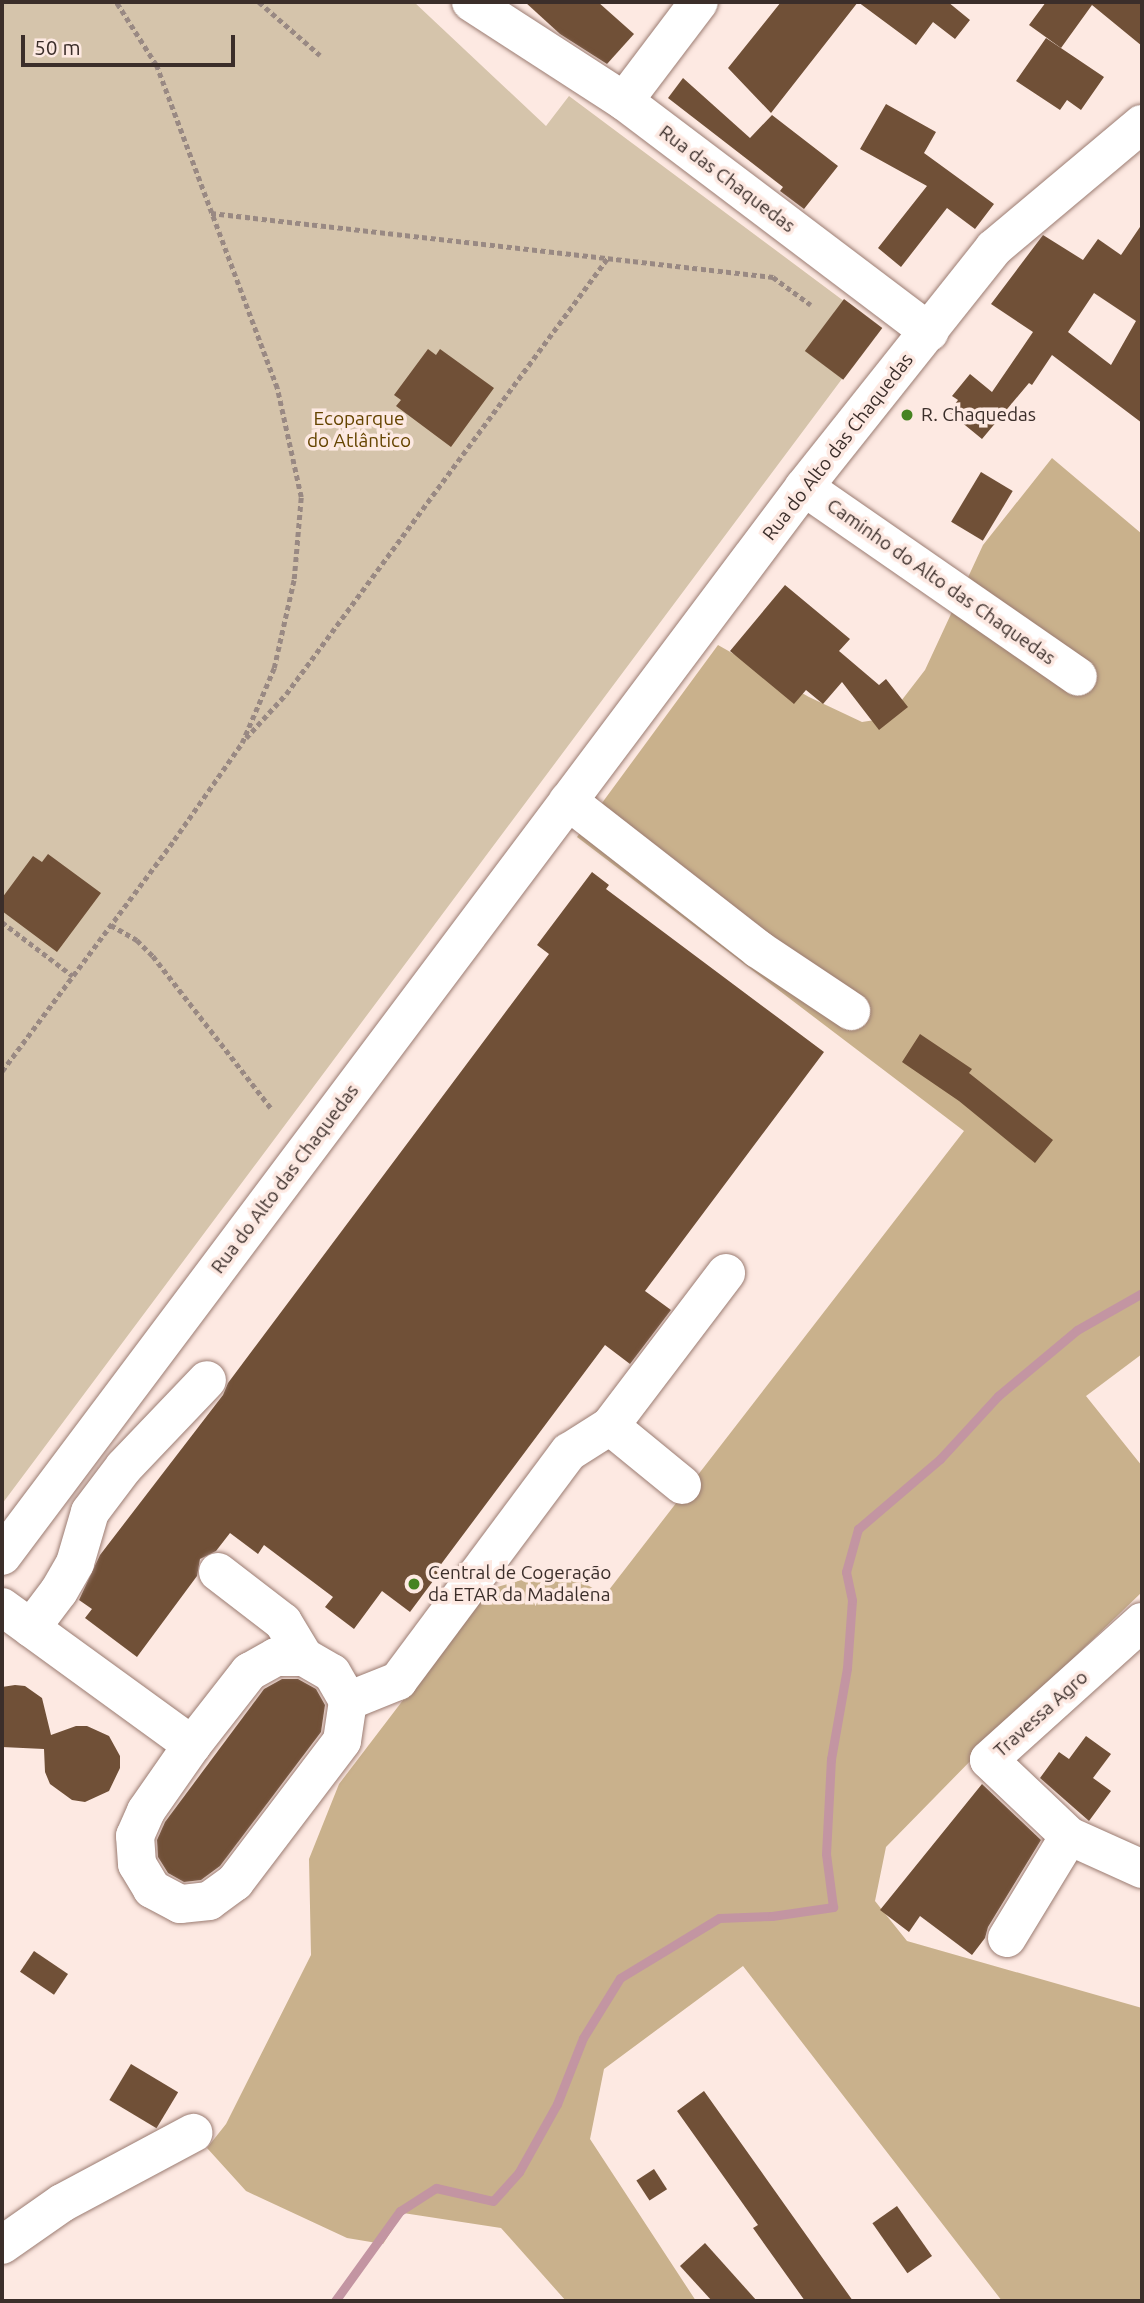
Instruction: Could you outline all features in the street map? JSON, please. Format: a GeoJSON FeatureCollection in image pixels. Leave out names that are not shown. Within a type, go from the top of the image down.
{"type":"FeatureCollection","features":[{"type":"Feature","properties":{"kind":"street","name":"Rua das Chaquedas"},"geometry":{"type":"LineString","coordinates":[[471,2],[624,101],[929,332]]}},
{"type":"Feature","properties":{"kind":"street"},"geometry":{"type":"LineString","coordinates":[[624,101],[699,2]]}},
{"type":"Feature","properties":{"kind":"street","name":"Rua do Alto das Chaquedas"},"geometry":{"type":"LineString","coordinates":[[2,1556],[804,487],[994,248],[1142,124]]}},
{"type":"Feature","properties":{"kind":"street","name":"Caminho do Alto das Chaquedas"},"geometry":{"type":"LineString","coordinates":[[804,487],[1078,677]]}},
{"type":"Feature","properties":{"kind":"street"},"geometry":{"type":"LineString","coordinates":[[568,801],[758,949],[851,1011]]}},
{"type":"Feature","properties":{"kind":"street"},"geometry":{"type":"LineString","coordinates":[[348,1701],[398,1681],[569,1452],[610,1426],[726,1273]]}},
{"type":"Feature","properties":{"kind":"street"},"geometry":{"type":"LineString","coordinates":[[192,1745],[16,1617],[75,1563],[90,1512],[124,1467],[207,1380]]}},
{"type":"Feature","properties":{"kind":"street"},"geometry":{"type":"LineString","coordinates":[[610,1426],[682,1485]]}},
{"type":"Feature","properties":{"kind":"street"},"geometry":{"type":"LineString","coordinates":[[218,1572],[283,1622],[304,1657],[332,1673],[348,1701],[342,1741],[234,1882],[209,1901],[180,1904],[152,1889],[137,1864],[135,1836],[146,1811],[192,1745],[249,1672],[276,1657],[304,1657]]}},
{"type":"Feature","properties":{"kind":"street","name":"Travessa Agro"},"geometry":{"type":"LineString","coordinates":[[1142,1622],[989,1760],[1069,1836],[1142,1869]]}},
{"type":"Feature","properties":{"kind":"street"},"geometry":{"type":"LineString","coordinates":[[1007,1938],[1069,1836]]}},
{"type":"Feature","properties":{"kind":"street"},"geometry":{"type":"LineString","coordinates":[[2,2245],[62,2203],[193,2133]]}},
{"type":"Feature","properties":{"kind":"path"},"geometry":{"type":"LineString","coordinates":[[116,2],[156,65],[277,388],[301,497],[293,579],[274,668],[242,743]]}},
{"type":"Feature","properties":{"kind":"path"},"geometry":{"type":"LineString","coordinates":[[259,2],[320,55]]}},
{"type":"Feature","properties":{"kind":"path"},"geometry":{"type":"LineString","coordinates":[[211,213],[773,277],[811,305]]}},
{"type":"Feature","properties":{"kind":"path"},"geometry":{"type":"LineString","coordinates":[[2,1071],[242,743],[286,694],[607,258]]}},
{"type":"Feature","properties":{"kind":"path"},"geometry":{"type":"LineString","coordinates":[[2,922],[72,976]]}},
{"type":"Feature","properties":{"kind":"path"},"geometry":{"type":"LineString","coordinates":[[111,925],[137,940],[153,956],[271,1108]]}},
{"type":"Feature","properties":{"kind":"green space","name":"Ecoparque do Atlântico"},"geometry":{"type":"Polygon","coordinates":[[[2,2],[414,2],[546,126],[569,96],[880,328],[2,1504],[2,2]]]}},
{"type":"Feature","properties":{"kind":"shaded area"},"geometry":{"type":"Polygon","coordinates":[[[1052,458],[1142,534],[1142,1354],[1086,1396],[1142,1466],[1142,1592],[1034,1696],[886,1847],[875,1901],[907,1941],[1142,2008],[1142,2301],[1002,2301],[743,1966],[604,2069],[590,2139],[696,2301],[566,2301],[501,2228],[403,2213],[383,2244],[347,2238],[246,2191],[207,2148],[226,2124],[311,1955],[309,1859],[339,1784],[487,1590],[559,1569],[605,1595],[964,1131],[577,837],[718,645],[809,697],[862,722],[888,718],[925,670],[983,545],[1052,458]]]}},
{"type":"Feature","properties":{"kind":"building"},"geometry":{"type":"Polygon","coordinates":[[[525,2],[598,2],[634,34],[607,64],[560,34],[525,2]]]}},
{"type":"Feature","properties":{"kind":"building"},"geometry":{"type":"Polygon","coordinates":[[[781,2],[858,2],[771,113],[728,68],[781,2]]]}},
{"type":"Feature","properties":{"kind":"building"},"geometry":{"type":"Polygon","coordinates":[[[858,2],[948,2],[970,20],[955,39],[933,22],[916,45],[858,2]]]}},
{"type":"Feature","properties":{"kind":"building"},"geometry":{"type":"Polygon","coordinates":[[[1046,2],[1142,2],[1142,46],[1092,5],[1061,48],[1029,25],[1046,2]]]}},
{"type":"Feature","properties":{"kind":"building"},"geometry":{"type":"Polygon","coordinates":[[[1046,38],[1104,77],[1081,110],[1067,100],[1060,110],[1016,81],[1046,38]]]}},
{"type":"Feature","properties":{"kind":"building"},"geometry":{"type":"Polygon","coordinates":[[[683,78],[750,138],[772,115],[838,166],[804,209],[780,191],[783,187],[668,98],[683,78]]]}},
{"type":"Feature","properties":{"kind":"building"},"geometry":{"type":"Polygon","coordinates":[[[886,104],[936,132],[924,153],[994,204],[975,229],[947,208],[901,267],[878,248],[927,186],[860,149],[886,104]]]}},
{"type":"Feature","properties":{"kind":"building"},"geometry":{"type":"Polygon","coordinates":[[[1142,224],[1142,423],[1052,355],[1032,385],[1029,383],[982,439],[949,412],[958,400],[952,396],[970,374],[992,392],[1033,332],[991,304],[1043,235],[1083,260],[1098,239],[1121,255],[1142,224]],[[1094,293],[1068,332],[1111,365],[1136,321],[1094,293]]]}},
{"type":"Feature","properties":{"kind":"building"},"geometry":{"type":"Polygon","coordinates":[[[844,299],[882,328],[843,380],[805,351],[844,299]]]}},
{"type":"Feature","properties":{"kind":"building"},"geometry":{"type":"Polygon","coordinates":[[[428,349],[436,355],[440,349],[494,388],[451,447],[396,406],[401,400],[394,395],[428,349]]]}},
{"type":"Feature","properties":{"kind":"building"},"geometry":{"type":"Polygon","coordinates":[[[981,472],[1013,491],[983,541],[951,522],[981,472]]]}},
{"type":"Feature","properties":{"kind":"building"},"geometry":{"type":"Polygon","coordinates":[[[785,585],[850,639],[839,651],[879,685],[886,679],[908,707],[879,730],[842,682],[823,704],[806,690],[794,704],[730,651],[785,585]]]}},
{"type":"Feature","properties":{"kind":"building"},"geometry":{"type":"Polygon","coordinates":[[[48,854],[101,893],[57,952],[2,911],[2,898],[33,856],[42,862],[48,854]]]}},
{"type":"Feature","properties":{"kind":"building"},"geometry":{"type":"Polygon","coordinates":[[[592,872],[609,885],[606,889],[824,1052],[645,1291],[671,1310],[630,1364],[605,1345],[436,1571],[439,1573],[410,1612],[382,1591],[354,1629],[325,1607],[333,1597],[264,1545],[258,1554],[230,1533],[216,1551],[200,1559],[197,1576],[137,1657],[85,1618],[92,1609],[79,1600],[100,1555],[223,1395],[228,1383],[549,954],[537,945],[592,872]]]}},
{"type":"Feature","properties":{"kind":"building"},"geometry":{"type":"Polygon","coordinates":[[[920,1034],[972,1069],[969,1073],[1053,1140],[1035,1163],[959,1101],[902,1062],[920,1034]]]}},
{"type":"Feature","properties":{"kind":"building"},"geometry":{"type":"Polygon","coordinates":[[[282,1679],[298,1679],[316,1689],[325,1705],[321,1732],[220,1866],[201,1880],[184,1882],[168,1873],[158,1857],[157,1840],[165,1822],[264,1689],[282,1679]]]}},
{"type":"Feature","properties":{"kind":"building"},"geometry":{"type":"Polygon","coordinates":[[[25,1686],[42,1698],[51,1735],[76,1726],[87,1726],[109,1736],[120,1756],[120,1768],[109,1791],[85,1802],[72,1800],[50,1784],[45,1772],[44,1749],[2,1747],[2,1687],[25,1686]]]}},
{"type":"Feature","properties":{"kind":"building"},"geometry":{"type":"Polygon","coordinates":[[[1086,1736],[1111,1754],[1093,1778],[1111,1791],[1089,1821],[1040,1778],[1059,1752],[1069,1759],[1086,1736]]]}},
{"type":"Feature","properties":{"kind":"building"},"geometry":{"type":"Polygon","coordinates":[[[982,1784],[1041,1840],[988,1927],[985,1938],[972,1955],[920,1916],[909,1932],[880,1910],[982,1784]]]}},
{"type":"Feature","properties":{"kind":"building"},"geometry":{"type":"Polygon","coordinates":[[[34,1951],[68,1974],[54,1995],[20,1972],[34,1951]]]}},
{"type":"Feature","properties":{"kind":"building"},"geometry":{"type":"Polygon","coordinates":[[[131,2064],[178,2092],[157,2128],[109,2100],[131,2064]]]}},
{"type":"Feature","properties":{"kind":"building"},"geometry":{"type":"Polygon","coordinates":[[[704,2091],[853,2301],[805,2301],[753,2228],[758,2225],[677,2111],[704,2091]]]}},
{"type":"Feature","properties":{"kind":"building"},"geometry":{"type":"Polygon","coordinates":[[[654,2169],[667,2189],[649,2201],[636,2180],[654,2169]]]}},
{"type":"Feature","properties":{"kind":"building"},"geometry":{"type":"Polygon","coordinates":[[[897,2206],[932,2256],[907,2273],[872,2223],[897,2206]]]}},
{"type":"Feature","properties":{"kind":"building"},"geometry":{"type":"Polygon","coordinates":[[[705,2243],[757,2301],[712,2301],[680,2266],[705,2243]]]}},
{"type":"Feature","properties":{"kind":"waterway"},"geometry":{"type":"LineString","coordinates":[[335,2301],[400,2211],[436,2188],[493,2201],[519,2172],[557,2104],[583,2038],[620,1978],[719,1918],[772,1916],[833,1907],[826,1854],[831,1759],[847,1668],[852,1600],[846,1572],[858,1529],[940,1459],[998,1396],[1077,1330],[1142,1293]]}},
{"type":"Feature","properties":{"kind":"place","name":"R. Chaquedas"},"geometry":{"type":"Point","coordinates":[907,415]}},
{"type":"Feature","properties":{"kind":"place","name":"Central de Cogeração da ETAR da Madalena"},"geometry":{"type":"Point","coordinates":[414,1584]}}]}
